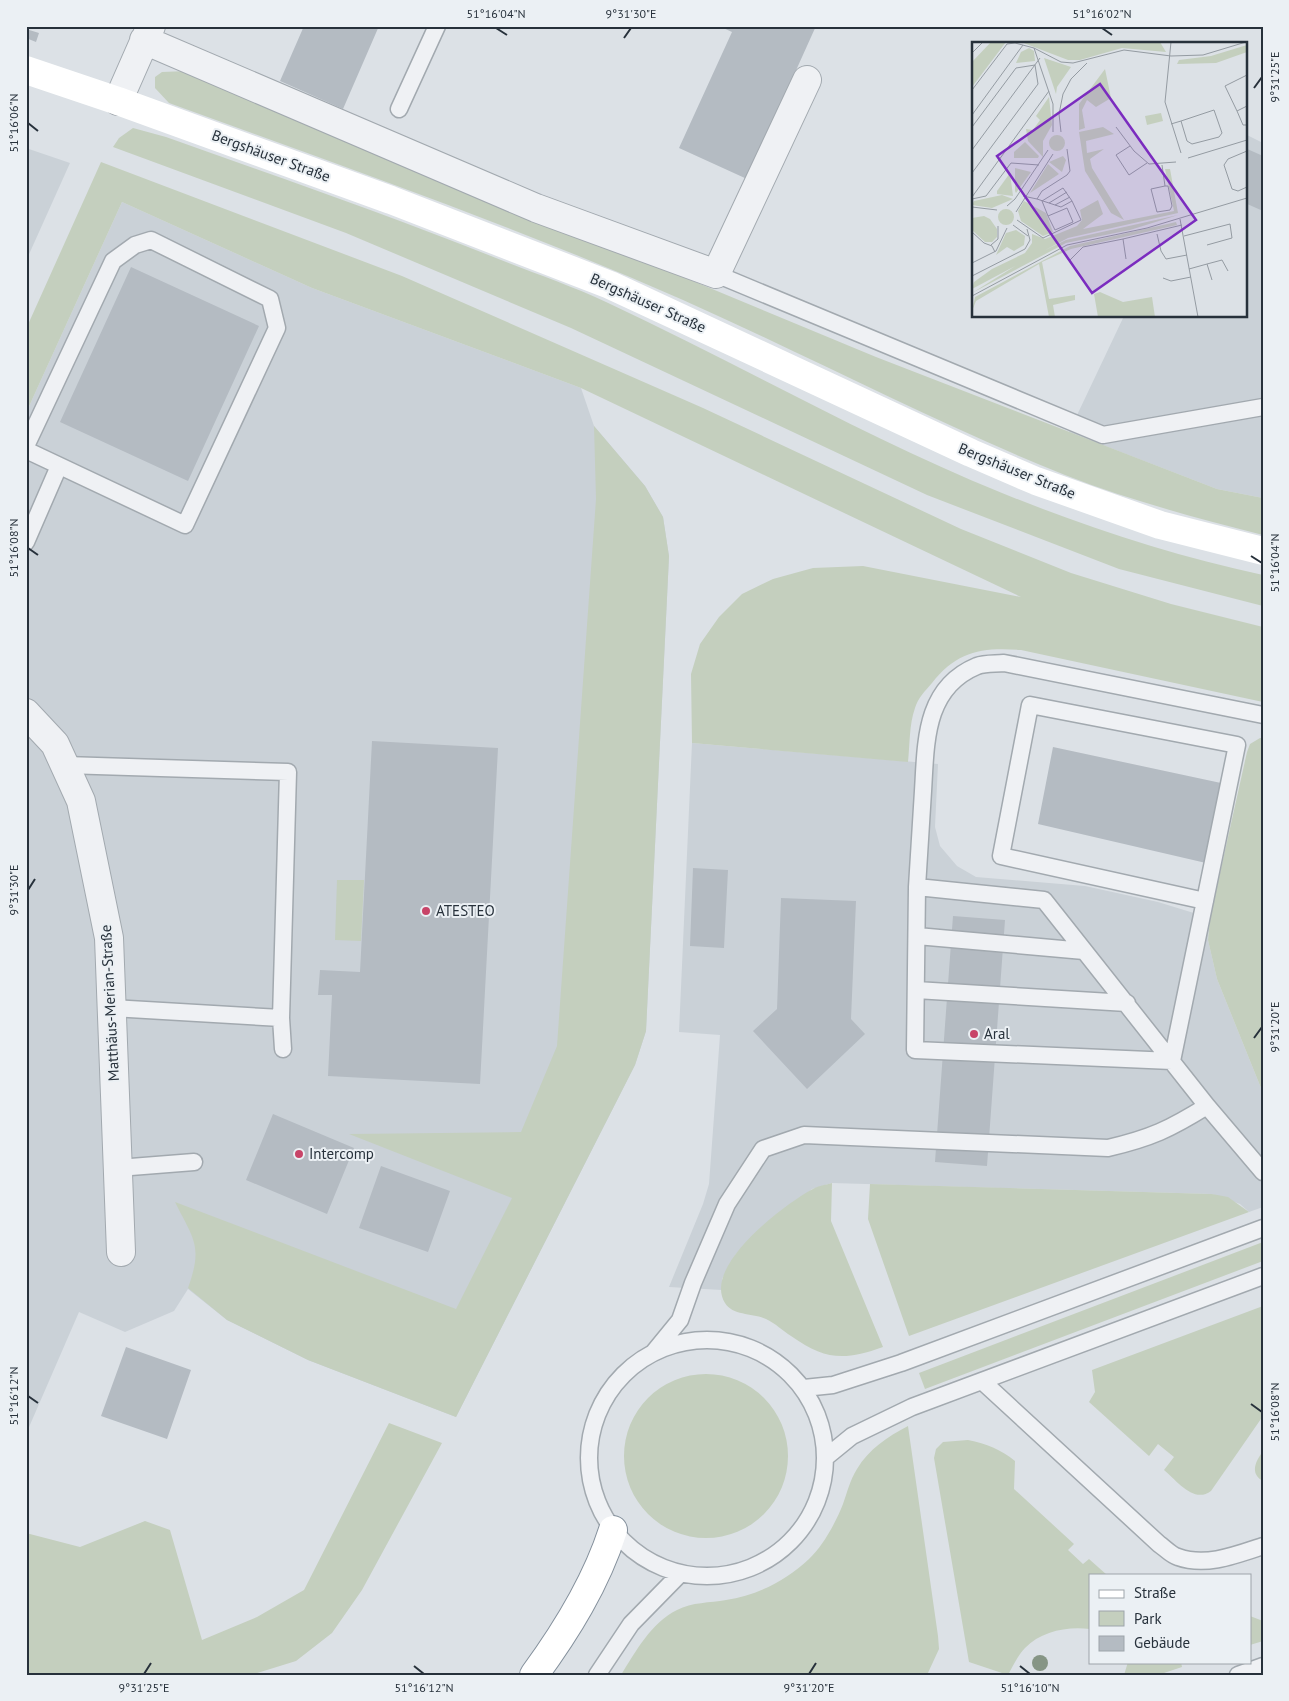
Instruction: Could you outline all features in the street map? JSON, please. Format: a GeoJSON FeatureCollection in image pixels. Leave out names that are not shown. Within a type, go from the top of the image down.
{"type":"FeatureCollection","features":[{"type":"Feature","properties":{"kind":"main road","name":"Bergshäuser Straße"},"geometry":{"type":"LineString","coordinates":[[26,70],[118,101],[445,220],[610,285],[971,454],[1036,482],[1160,524],[1263,552]]}},
{"type":"Feature","properties":{"kind":"main road"},"geometry":{"type":"LineString","coordinates":[[534,1675],[568,1628],[603,1562],[613,1530]]}},
{"type":"Feature","properties":{"kind":"street"},"geometry":{"type":"LineString","coordinates":[[118,101],[148,33],[536,208],[716,274],[807,80]]}},
{"type":"Feature","properties":{"kind":"street","name":"Matthäus-Merian-Straße"},"geometry":{"type":"LineString","coordinates":[[26,714],[56,744],[81,801],[109,938],[121,1252]]}},
{"type":"Feature","properties":{"kind":"lane"},"geometry":{"type":"LineString","coordinates":[[399,108],[437,26]]}},
{"type":"Feature","properties":{"kind":"lane"},"geometry":{"type":"LineString","coordinates":[[151,240],[270,299],[276,328],[185,525],[59,466],[26,448],[112,261],[135,246],[151,240]]}},
{"type":"Feature","properties":{"kind":"lane"},"geometry":{"type":"LineString","coordinates":[[716,274],[1103,435],[1263,407]]}},
{"type":"Feature","properties":{"kind":"lane"},"geometry":{"type":"LineString","coordinates":[[26,542],[59,466]]}},
{"type":"Feature","properties":{"kind":"lane"},"geometry":{"type":"LineString","coordinates":[[1172,1061],[915,1050],[918,887],[926,733],[929,720],[935,705],[947,688],[960,676],[979,666],[1004,663],[1263,715]]}},
{"type":"Feature","properties":{"kind":"lane"},"geometry":{"type":"LineString","coordinates":[[1172,1061],[1205,901],[1237,745],[1030,705],[1000,856],[1205,901]]}},
{"type":"Feature","properties":{"kind":"lane"},"geometry":{"type":"LineString","coordinates":[[65,765],[288,772],[281,1018],[283,1049]]}},
{"type":"Feature","properties":{"kind":"lane"},"geometry":{"type":"LineString","coordinates":[[918,887],[1044,900],[1207,1106],[1263,1172]]}},
{"type":"Feature","properties":{"kind":"lane"},"geometry":{"type":"LineString","coordinates":[[917,936],[1084,951]]}},
{"type":"Feature","properties":{"kind":"lane"},"geometry":{"type":"LineString","coordinates":[[916,990],[1126,1003]]}},
{"type":"Feature","properties":{"kind":"lane"},"geometry":{"type":"LineString","coordinates":[[112,1008],[281,1018]]}},
{"type":"Feature","properties":{"kind":"lane"},"geometry":{"type":"LineString","coordinates":[[653,1353],[686,1341],[720,1340],[753,1349],[783,1367],[804,1388],[820,1424],[825,1458],[820,1493],[805,1525],[781,1551],[750,1568],[716,1576],[681,1573],[655,1564],[632,1550],[613,1530],[596,1500],[589,1466],[591,1432],[604,1399],[625,1373],[653,1353],[680,1320],[693,1283],[727,1204],[763,1150],[804,1135],[1108,1148],[1142,1140],[1171,1128],[1207,1106]]}},
{"type":"Feature","properties":{"kind":"lane"},"geometry":{"type":"LineString","coordinates":[[118,1168],[194,1162]]}},
{"type":"Feature","properties":{"kind":"lane"},"geometry":{"type":"LineString","coordinates":[[804,1388],[833,1385],[901,1363],[1263,1228]]}},
{"type":"Feature","properties":{"kind":"lane"},"geometry":{"type":"LineString","coordinates":[[825,1458],[852,1436],[912,1406],[1263,1276]]}},
{"type":"Feature","properties":{"kind":"lane"},"geometry":{"type":"LineString","coordinates":[[982,1381],[1159,1544],[1177,1557],[1203,1562],[1229,1557],[1263,1546]]}},
{"type":"Feature","properties":{"kind":"lane"},"geometry":{"type":"LineString","coordinates":[[597,1675],[631,1624],[681,1573]]}},
{"type":"Feature","properties":{"kind":"lane"},"geometry":{"type":"LineString","coordinates":[[1238,1675],[1263,1666]]}},
{"type":"Feature","properties":{"kind":"shaded area"},"geometry":{"type":"Polygon","coordinates":[[[1246,134],[1263,143],[1263,498],[1217,489],[1069,432],[1123,318],[1246,318],[1246,134]]]}},
{"type":"Feature","properties":{"kind":"shaded area"},"geometry":{"type":"Polygon","coordinates":[[[26,148],[70,163],[26,261],[26,148]]]}},
{"type":"Feature","properties":{"kind":"shaded area"},"geometry":{"type":"Polygon","coordinates":[[[122,202],[312,288],[581,388],[594,426],[645,486],[663,517],[669,557],[646,1031],[635,1065],[456,1417],[308,1360],[227,1320],[188,1289],[174,1311],[125,1332],[79,1312],[26,1434],[26,413],[122,202]]]}},
{"type":"Feature","properties":{"kind":"shaded area"},"geometry":{"type":"Polygon","coordinates":[[[692,743],[938,764],[935,827],[940,846],[957,866],[976,877],[1085,886],[1158,902],[1210,918],[1208,940],[1217,979],[1263,1093],[1263,1207],[1249,1212],[1240,1204],[1212,1194],[832,1183],[812,1189],[736,1254],[722,1279],[722,1290],[669,1287],[703,1204],[709,1184],[720,1035],[679,1032],[692,743]]]}},
{"type":"Feature","properties":{"kind":"green space"},"geometry":{"type":"Polygon","coordinates":[[[187,71],[876,357],[1217,489],[1263,498],[1263,535],[1163,508],[1065,475],[968,434],[731,322],[620,273],[428,197],[169,103],[155,88],[155,77],[162,72],[187,71]]]}},
{"type":"Feature","properties":{"kind":"green space"},"geometry":{"type":"Polygon","coordinates":[[[133,128],[166,137],[334,197],[580,291],[656,326],[901,449],[1002,493],[1131,540],[1196,559],[1263,575],[1263,606],[1119,569],[927,495],[571,328],[346,233],[113,147],[119,138],[133,128]]]}},
{"type":"Feature","properties":{"kind":"green space"},"geometry":{"type":"Polygon","coordinates":[[[101,162],[402,276],[703,408],[961,529],[1071,573],[1171,604],[1263,627],[1263,702],[1021,650],[994,649],[971,653],[951,664],[941,672],[922,695],[916,704],[913,714],[908,762],[692,743],[691,674],[700,644],[719,617],[742,594],[773,579],[813,568],[863,566],[1021,597],[581,388],[312,288],[122,202],[26,413],[26,329],[101,162]]]}},
{"type":"Feature","properties":{"kind":"green space"},"geometry":{"type":"Polygon","coordinates":[[[594,426],[645,486],[663,517],[669,556],[646,1031],[635,1065],[456,1417],[308,1360],[227,1320],[188,1288],[195,1262],[194,1244],[175,1202],[456,1309],[512,1198],[349,1134],[521,1132],[557,1046],[596,499],[594,426]]]}},
{"type":"Feature","properties":{"kind":"green space"},"geometry":{"type":"Polygon","coordinates":[[[1263,738],[1263,1093],[1217,979],[1208,940],[1210,918],[1247,752],[1250,744],[1263,738]]]}},
{"type":"Feature","properties":{"kind":"green space"},"geometry":{"type":"Polygon","coordinates":[[[337,880],[364,880],[361,941],[335,940],[337,880]]]}},
{"type":"Feature","properties":{"kind":"green space"},"geometry":{"type":"Polygon","coordinates":[[[832,1183],[831,1221],[883,1347],[857,1355],[835,1356],[814,1350],[766,1319],[733,1310],[725,1303],[721,1288],[725,1272],[735,1255],[749,1238],[799,1198],[816,1188],[832,1183]]]}},
{"type":"Feature","properties":{"kind":"green space"},"geometry":{"type":"Polygon","coordinates":[[[870,1184],[1212,1194],[1228,1197],[1249,1212],[909,1336],[868,1219],[870,1184]]]}},
{"type":"Feature","properties":{"kind":"green space"},"geometry":{"type":"Polygon","coordinates":[[[1263,1242],[1263,1261],[925,1389],[919,1373],[1263,1242]]]}},
{"type":"Feature","properties":{"kind":"green space"},"geometry":{"type":"Polygon","coordinates":[[[1263,1306],[1263,1416],[1211,1491],[1198,1495],[1192,1493],[1164,1470],[1174,1457],[1158,1444],[1149,1456],[1089,1402],[1095,1392],[1092,1370],[1263,1306]]]}},
{"type":"Feature","properties":{"kind":"green space"},"geometry":{"type":"Polygon","coordinates":[[[714,1374],[737,1380],[752,1388],[764,1398],[774,1410],[785,1432],[788,1456],[785,1480],[774,1502],[764,1514],[752,1524],[730,1535],[698,1538],[682,1535],[660,1524],[638,1502],[627,1480],[624,1448],[627,1432],[638,1410],[660,1388],[682,1377],[714,1374]]]}},
{"type":"Feature","properties":{"kind":"green space"},"geometry":{"type":"Polygon","coordinates":[[[389,1423],[442,1443],[362,1590],[332,1633],[296,1661],[251,1675],[26,1675],[26,1533],[80,1547],[145,1521],[170,1530],[202,1640],[257,1617],[304,1590],[389,1423]]]}},
{"type":"Feature","properties":{"kind":"green space"},"geometry":{"type":"Polygon","coordinates":[[[908,1426],[939,1649],[927,1675],[621,1675],[645,1638],[659,1622],[677,1610],[689,1605],[749,1595],[781,1580],[800,1567],[814,1554],[829,1533],[840,1511],[852,1478],[867,1455],[879,1444],[908,1426]]]}},
{"type":"Feature","properties":{"kind":"green space"},"geometry":{"type":"Polygon","coordinates":[[[968,1440],[981,1443],[1004,1453],[1015,1461],[1014,1489],[1074,1544],[1068,1550],[1083,1564],[1089,1559],[1106,1574],[1089,1574],[1089,1629],[1064,1629],[1039,1637],[1022,1651],[1008,1675],[969,1662],[934,1458],[936,1449],[943,1442],[968,1440]]]}},
{"type":"Feature","properties":{"kind":"green space"},"geometry":{"type":"Polygon","coordinates":[[[1263,1451],[1263,1481],[1256,1474],[1255,1467],[1263,1451]]]}},
{"type":"Feature","properties":{"kind":"green space"},"geometry":{"type":"Polygon","coordinates":[[[1252,1617],[1263,1621],[1263,1641],[1252,1644],[1252,1617]]]}},
{"type":"Feature","properties":{"kind":"green space"},"geometry":{"type":"Polygon","coordinates":[[[1127,1664],[1181,1664],[1182,1667],[1158,1675],[1124,1675],[1127,1664]]]}},
{"type":"Feature","properties":{"kind":"building"},"geometry":{"type":"Polygon","coordinates":[[[304,26],[379,26],[343,109],[280,81],[304,26]]]}},
{"type":"Feature","properties":{"kind":"building"},"geometry":{"type":"Polygon","coordinates":[[[719,26],[816,26],[747,179],[679,148],[732,32],[719,26]]]}},
{"type":"Feature","properties":{"kind":"building"},"geometry":{"type":"Polygon","coordinates":[[[26,29],[39,33],[36,42],[26,38],[26,29]]]}},
{"type":"Feature","properties":{"kind":"building"},"geometry":{"type":"Polygon","coordinates":[[[1246,148],[1263,156],[1263,211],[1246,203],[1246,148]]]}},
{"type":"Feature","properties":{"kind":"building"},"geometry":{"type":"Polygon","coordinates":[[[131,267],[259,326],[188,481],[60,422],[131,267]]]}},
{"type":"Feature","properties":{"kind":"building","name":"ATESTEO"},"geometry":{"type":"Polygon","coordinates":[[[372,741],[498,748],[480,1084],[328,1076],[332,995],[318,995],[320,970],[360,972],[372,741]]]}},
{"type":"Feature","properties":{"kind":"building"},"geometry":{"type":"Polygon","coordinates":[[[1053,747],[1221,783],[1206,863],[1038,824],[1053,747]]]}},
{"type":"Feature","properties":{"kind":"building"},"geometry":{"type":"Polygon","coordinates":[[[693,868],[728,870],[724,948],[690,946],[693,868]]]}},
{"type":"Feature","properties":{"kind":"building"},"geometry":{"type":"Polygon","coordinates":[[[781,898],[856,901],[851,1019],[865,1034],[807,1089],[753,1031],[777,1009],[781,898]]]}},
{"type":"Feature","properties":{"kind":"building"},"geometry":{"type":"Polygon","coordinates":[[[953,916],[1005,920],[987,1166],[935,1162],[953,916]]]}},
{"type":"Feature","properties":{"kind":"building"},"geometry":{"type":"Polygon","coordinates":[[[273,1114],[354,1148],[327,1214],[246,1180],[273,1114]]]}},
{"type":"Feature","properties":{"kind":"building"},"geometry":{"type":"Polygon","coordinates":[[[381,1166],[450,1191],[428,1252],[359,1228],[381,1166]]]}},
{"type":"Feature","properties":{"kind":"building"},"geometry":{"type":"Polygon","coordinates":[[[126,1347],[191,1370],[167,1439],[101,1416],[126,1347]]]}},
{"type":"Feature","properties":{"kind":"place","name":"ATESTEO"},"geometry":{"type":"Point","coordinates":[426,911]}},
{"type":"Feature","properties":{"kind":"place","name":"Aral"},"geometry":{"type":"Point","coordinates":[974,1034]}},
{"type":"Feature","properties":{"kind":"place","name":"Intercomp"},"geometry":{"type":"Point","coordinates":[299,1154]}}]}
